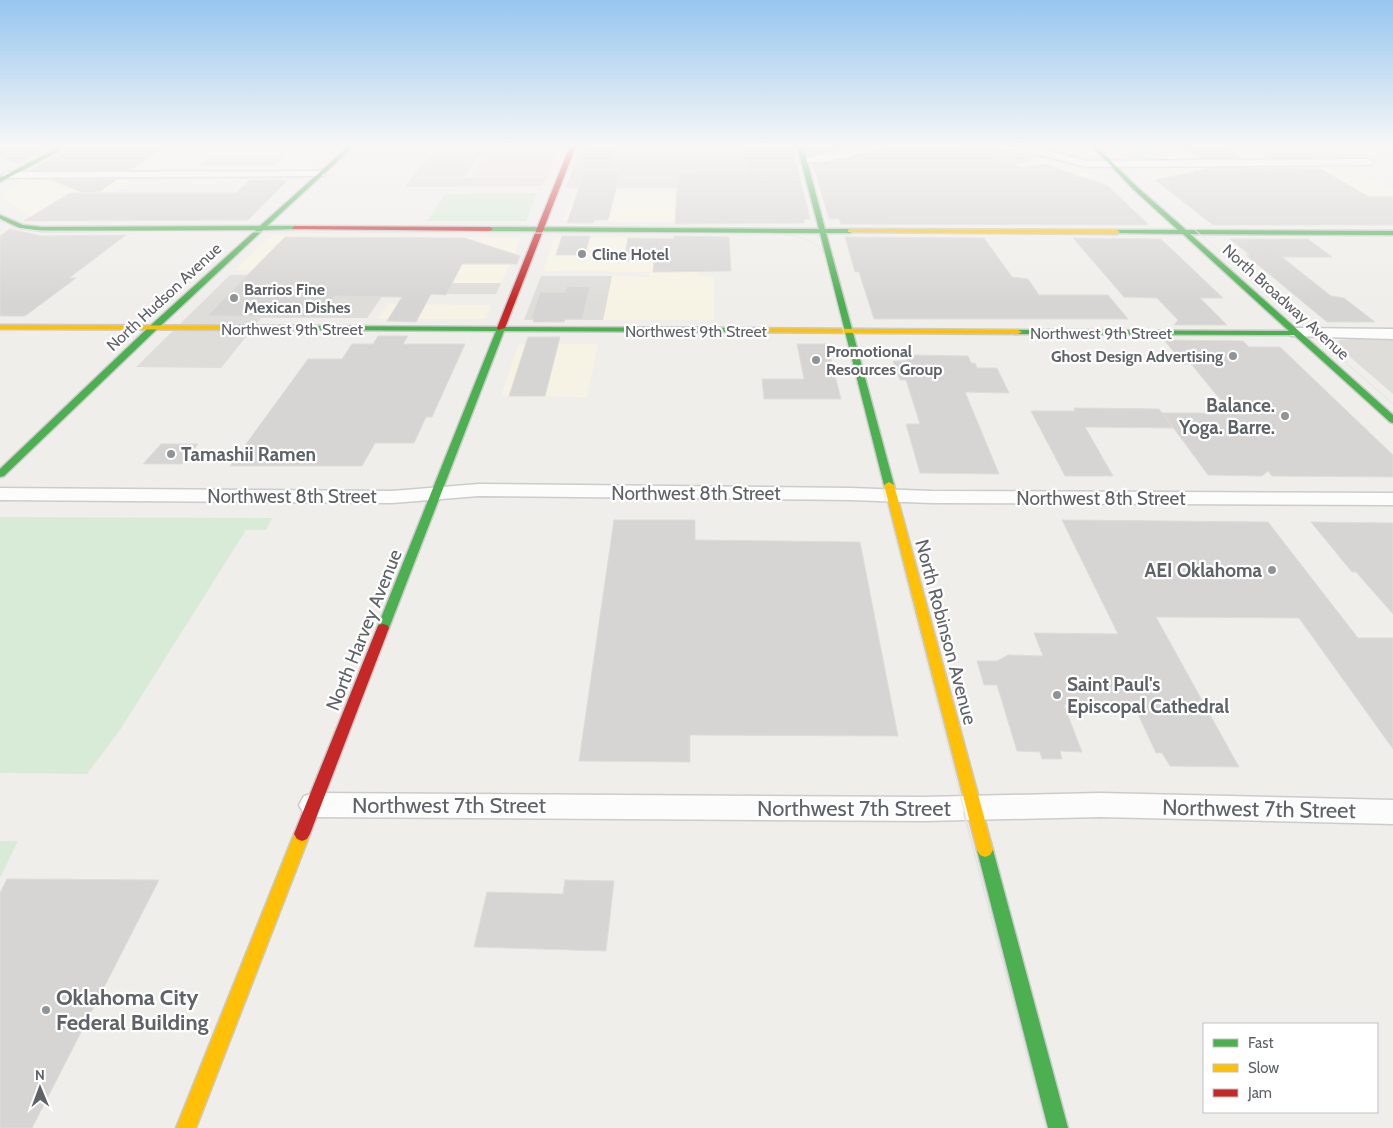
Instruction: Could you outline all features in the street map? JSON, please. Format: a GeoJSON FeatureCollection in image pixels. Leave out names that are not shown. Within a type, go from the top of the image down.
{"type":"FeatureCollection","features":[{"type":"Feature","properties":{"kind":"street","name":"North Hudson Avenue"},"geometry":{"type":"LineString","coordinates":[[0,474],[153,328],[294,199]]}},
{"type":"Feature","properties":{"kind":"street","name":"North Harvey Avenue"},"geometry":{"type":"LineString","coordinates":[[186,1128],[553,199]]}},
{"type":"Feature","properties":{"kind":"street","name":"North Robinson Avenue"},"geometry":{"type":"LineString","coordinates":[[814,199],[1058,1128]]}},
{"type":"Feature","properties":{"kind":"street","name":"North Broadway Avenue"},"geometry":{"type":"LineString","coordinates":[[1147,199],[1393,420]]}},
{"type":"Feature","properties":{"kind":"street"},"geometry":{"type":"LineString","coordinates":[[0,210],[13,224]]}},
{"type":"Feature","properties":{"kind":"street"},"geometry":{"type":"LineString","coordinates":[[0,217],[22,228],[42,229],[262,228],[1391,233]]}},
{"type":"Feature","properties":{"kind":"street"},"geometry":{"type":"LineString","coordinates":[[749,230],[805,239],[819,246],[828,254]]}},
{"type":"Feature","properties":{"kind":"street","name":"Northwest 9th Street"},"geometry":{"type":"LineString","coordinates":[[0,327],[1393,334]]}},
{"type":"Feature","properties":{"kind":"street","name":"Northwest 8th Street"},"geometry":{"type":"LineString","coordinates":[[0,494],[392,497],[479,490],[1393,500]]}},
{"type":"Feature","properties":{"kind":"street","name":"Northwest 7th Street"},"geometry":{"type":"LineString","coordinates":[[314,805],[914,809],[1024,806],[1230,807],[1393,812]]}},
{"type":"Feature","properties":{"kind":"shaded area"},"geometry":{"type":"Polygon","coordinates":[[[3,199],[95,199],[61,220],[33,217],[3,199]]]}},
{"type":"Feature","properties":{"kind":"shaded area"},"geometry":{"type":"Polygon","coordinates":[[[571,199],[705,199],[705,221],[563,221],[571,199]]]}},
{"type":"Feature","properties":{"kind":"shaded area"},"geometry":{"type":"Polygon","coordinates":[[[1177,199],[1256,199],[1177,199],[1177,199]]]}},
{"type":"Feature","properties":{"kind":"shaded area"},"geometry":{"type":"Polygon","coordinates":[[[271,236],[380,237],[355,271],[235,270],[271,236]]]}},
{"type":"Feature","properties":{"kind":"shaded area"},"geometry":{"type":"Polygon","coordinates":[[[432,237],[521,238],[501,283],[402,283],[432,237]]]}},
{"type":"Feature","properties":{"kind":"shaded area"},"geometry":{"type":"Polygon","coordinates":[[[554,238],[727,238],[729,272],[697,272],[697,276],[714,277],[714,320],[603,320],[612,276],[649,277],[649,272],[543,271],[554,238]]]}},
{"type":"Feature","properties":{"kind":"shaded area"},"geometry":{"type":"Polygon","coordinates":[[[230,275],[396,275],[392,283],[501,283],[496,294],[384,294],[367,318],[261,318],[221,368],[136,367],[230,275]]]}},
{"type":"Feature","properties":{"kind":"shaded area"},"geometry":{"type":"Polygon","coordinates":[[[541,276],[612,276],[603,320],[524,320],[541,276]]]}},
{"type":"Feature","properties":{"kind":"shaded area"},"geometry":{"type":"Polygon","coordinates":[[[388,304],[491,305],[485,319],[378,319],[388,304]]]}},
{"type":"Feature","properties":{"kind":"shaded area"},"geometry":{"type":"Polygon","coordinates":[[[1393,339],[1393,394],[1335,344],[1340,340],[1393,339]]]}},
{"type":"Feature","properties":{"kind":"shaded area"},"geometry":{"type":"Polygon","coordinates":[[[519,344],[598,344],[587,397],[501,396],[519,344]]]}},
{"type":"Feature","properties":{"kind":"green space"},"geometry":{"type":"Polygon","coordinates":[[[442,199],[535,199],[526,221],[427,221],[442,199]]]}},
{"type":"Feature","properties":{"kind":"green space"},"geometry":{"type":"Polygon","coordinates":[[[0,517],[272,518],[266,530],[246,530],[120,730],[87,774],[0,773],[0,517]]]}},
{"type":"Feature","properties":{"kind":"green space"},"geometry":{"type":"Polygon","coordinates":[[[0,841],[18,841],[0,878],[0,841]]]}},
{"type":"Feature","properties":{"kind":"building"},"geometry":{"type":"Polygon","coordinates":[[[61,199],[269,199],[248,220],[24,221],[61,199]]]}},
{"type":"Feature","properties":{"kind":"building"},"geometry":{"type":"Polygon","coordinates":[[[575,199],[613,199],[608,220],[594,220],[593,223],[567,223],[575,199]]]}},
{"type":"Feature","properties":{"kind":"building"},"geometry":{"type":"Polygon","coordinates":[[[676,199],[805,199],[810,219],[804,220],[804,223],[675,224],[676,199]]]}},
{"type":"Feature","properties":{"kind":"building"},"geometry":{"type":"Polygon","coordinates":[[[823,199],[1121,199],[1148,224],[841,224],[839,219],[829,219],[823,199]]]}},
{"type":"Feature","properties":{"kind":"building"},"geometry":{"type":"Polygon","coordinates":[[[1179,199],[1393,199],[1393,225],[1213,225],[1179,199]]]}},
{"type":"Feature","properties":{"kind":"building"},"geometry":{"type":"Polygon","coordinates":[[[10,229],[42,236],[126,235],[69,278],[76,278],[25,316],[0,316],[0,236],[10,229]]]}},
{"type":"Feature","properties":{"kind":"building"},"geometry":{"type":"Polygon","coordinates":[[[562,236],[590,236],[585,255],[556,255],[562,236]]]}},
{"type":"Feature","properties":{"kind":"building"},"geometry":{"type":"Polygon","coordinates":[[[674,236],[729,237],[731,271],[653,272],[654,261],[624,261],[628,238],[674,239],[674,236]]]}},
{"type":"Feature","properties":{"kind":"building"},"geometry":{"type":"Polygon","coordinates":[[[285,237],[465,238],[520,256],[517,264],[462,264],[446,295],[431,294],[416,322],[387,321],[402,297],[334,296],[320,317],[207,316],[285,237]]]}},
{"type":"Feature","properties":{"kind":"building"},"geometry":{"type":"Polygon","coordinates":[[[845,237],[984,238],[1012,277],[1028,279],[1039,295],[1108,295],[1128,319],[874,319],[859,272],[855,272],[845,237]]]}},
{"type":"Feature","properties":{"kind":"building"},"geometry":{"type":"Polygon","coordinates":[[[1073,238],[1161,239],[1223,298],[1200,298],[1227,325],[1174,325],[1178,320],[1157,298],[1124,297],[1073,238]]]}},
{"type":"Feature","properties":{"kind":"building"},"geometry":{"type":"Polygon","coordinates":[[[1230,239],[1308,239],[1332,257],[1282,257],[1331,296],[1344,298],[1375,322],[1327,322],[1246,255],[1250,255],[1230,239]]]}},
{"type":"Feature","properties":{"kind":"building"},"geometry":{"type":"Polygon","coordinates":[[[567,286],[590,287],[582,319],[565,319],[564,322],[533,322],[534,319],[531,319],[540,292],[565,292],[567,286]]]}},
{"type":"Feature","properties":{"kind":"building"},"geometry":{"type":"Polygon","coordinates":[[[378,336],[408,336],[403,344],[465,344],[432,417],[426,417],[414,443],[375,443],[362,466],[230,466],[308,359],[342,359],[352,344],[373,344],[378,336]]]}},
{"type":"Feature","properties":{"kind":"building"},"geometry":{"type":"Polygon","coordinates":[[[528,337],[560,337],[545,396],[509,396],[528,337]]]}},
{"type":"Feature","properties":{"kind":"building"},"geometry":{"type":"Polygon","coordinates":[[[1164,340],[1243,341],[1249,347],[1280,347],[1393,455],[1393,477],[1272,476],[1268,471],[1262,476],[1208,475],[1164,415],[1173,428],[1085,427],[1113,476],[1065,476],[1031,411],[1075,411],[1074,408],[1159,409],[1162,413],[1230,413],[1191,364],[1184,364],[1164,340]]]}},
{"type":"Feature","properties":{"kind":"building"},"geometry":{"type":"Polygon","coordinates":[[[797,344],[827,344],[841,399],[764,399],[762,379],[804,379],[797,344]]]}},
{"type":"Feature","properties":{"kind":"building"},"geometry":{"type":"Polygon","coordinates":[[[914,355],[968,356],[971,363],[975,363],[977,368],[997,368],[1009,393],[965,392],[999,474],[920,473],[906,424],[920,424],[906,380],[900,380],[893,361],[905,361],[914,355]]]}},
{"type":"Feature","properties":{"kind":"building","name":"Tamashii Ramen"},"geometry":{"type":"Polygon","coordinates":[[[161,444],[198,444],[182,464],[143,464],[161,444]]]}},
{"type":"Feature","properties":{"kind":"building"},"geometry":{"type":"Polygon","coordinates":[[[614,520],[695,520],[695,540],[860,542],[898,736],[690,735],[690,762],[579,761],[614,520]]]}},
{"type":"Feature","properties":{"kind":"building"},"geometry":{"type":"Polygon","coordinates":[[[1062,520],[1268,522],[1358,638],[1393,638],[1393,749],[1299,618],[1156,617],[1239,767],[1170,766],[1162,753],[1156,753],[1134,706],[1064,705],[1082,752],[1060,751],[1062,759],[1042,759],[1040,752],[1017,751],[997,685],[984,685],[977,661],[997,661],[1008,655],[1043,656],[1034,633],[1118,634],[1062,520]]]}},
{"type":"Feature","properties":{"kind":"building"},"geometry":{"type":"Polygon","coordinates":[[[1311,522],[1393,523],[1393,614],[1356,572],[1352,572],[1311,522]]]}},
{"type":"Feature","properties":{"kind":"building","name":"Oklahoma City Federal Building"},"geometry":{"type":"Polygon","coordinates":[[[7,879],[159,880],[32,1128],[0,1128],[0,893],[7,879]]]}},
{"type":"Feature","properties":{"kind":"building"},"geometry":{"type":"Polygon","coordinates":[[[565,880],[614,881],[606,951],[474,947],[487,892],[563,894],[565,880]]]}},
{"type":"Feature","properties":{"kind":"tram line"},"geometry":{"type":"LineString","coordinates":[[1160,199],[1393,404]]}},
{"type":"Feature","properties":{"kind":"tram line"},"geometry":{"type":"LineString","coordinates":[[0,219],[14,228],[39,231],[770,234],[793,236],[813,243],[824,254],[965,814]]}},
{"type":"Feature","properties":{"kind":"tram line"},"geometry":{"type":"LineString","coordinates":[[964,813],[1046,1128]]}},
{"type":"Feature","properties":{"kind":"traffic: fast"},"geometry":{"type":"LineString","coordinates":[[0,474],[153,328],[294,199]]}},
{"type":"Feature","properties":{"kind":"traffic: fast"},"geometry":{"type":"LineString","coordinates":[[814,199],[889,485]]}},
{"type":"Feature","properties":{"kind":"traffic: fast"},"geometry":{"type":"LineString","coordinates":[[1147,199],[1393,420]]}},
{"type":"Feature","properties":{"kind":"traffic: fast"},"geometry":{"type":"LineString","coordinates":[[0,217],[22,227],[42,229],[295,228]]}},
{"type":"Feature","properties":{"kind":"traffic: fast"},"geometry":{"type":"LineString","coordinates":[[490,229],[850,231]]}},
{"type":"Feature","properties":{"kind":"traffic: fast"},"geometry":{"type":"LineString","coordinates":[[1117,232],[1393,233]]}},
{"type":"Feature","properties":{"kind":"traffic: fast"},"geometry":{"type":"LineString","coordinates":[[310,328],[736,330]]}},
{"type":"Feature","properties":{"kind":"traffic: fast"},"geometry":{"type":"LineString","coordinates":[[383,628],[501,328]]}},
{"type":"Feature","properties":{"kind":"traffic: fast"},"geometry":{"type":"LineString","coordinates":[[1018,332],[1297,333]]}},
{"type":"Feature","properties":{"kind":"traffic: fast"},"geometry":{"type":"LineString","coordinates":[[985,850],[1058,1128]]}},
{"type":"Feature","properties":{"kind":"traffic: slow"},"geometry":{"type":"LineString","coordinates":[[850,231],[1117,232]]}},
{"type":"Feature","properties":{"kind":"traffic: slow"},"geometry":{"type":"LineString","coordinates":[[0,327],[310,328]]}},
{"type":"Feature","properties":{"kind":"traffic: slow"},"geometry":{"type":"LineString","coordinates":[[736,330],[1018,332]]}},
{"type":"Feature","properties":{"kind":"traffic: slow"},"geometry":{"type":"LineString","coordinates":[[889,485],[985,850]]}},
{"type":"Feature","properties":{"kind":"traffic: slow"},"geometry":{"type":"LineString","coordinates":[[186,1128],[302,834]]}},
{"type":"Feature","properties":{"kind":"traffic: jam"},"geometry":{"type":"LineString","coordinates":[[501,328],[552,199]]}},
{"type":"Feature","properties":{"kind":"traffic: jam"},"geometry":{"type":"LineString","coordinates":[[295,228],[490,229]]}},
{"type":"Feature","properties":{"kind":"traffic: jam"},"geometry":{"type":"LineString","coordinates":[[302,834],[383,628]]}},
{"type":"Feature","properties":{"kind":"place","name":"Cline Hotel"},"geometry":{"type":"Point","coordinates":[582,254]}},
{"type":"Feature","properties":{"kind":"place","name":"Barrios Fine Mexican Dishes"},"geometry":{"type":"Point","coordinates":[234,298]}},
{"type":"Feature","properties":{"kind":"place","name":"Ghost Design Advertising"},"geometry":{"type":"Point","coordinates":[1233,356]}},
{"type":"Feature","properties":{"kind":"place","name":"Promotional Resources Group"},"geometry":{"type":"Point","coordinates":[816,360]}},
{"type":"Feature","properties":{"kind":"place","name":"Balance. Yoga. Barre."},"geometry":{"type":"Point","coordinates":[1285,416]}},
{"type":"Feature","properties":{"kind":"place","name":"Tamashii Ramen"},"geometry":{"type":"Point","coordinates":[171,454]}},
{"type":"Feature","properties":{"kind":"place","name":"AEI Oklahoma"},"geometry":{"type":"Point","coordinates":[1272,570]}},
{"type":"Feature","properties":{"kind":"place","name":"Saint Paul's Episcopal Cathedral"},"geometry":{"type":"Point","coordinates":[1057,695]}},
{"type":"Feature","properties":{"kind":"place","name":"Oklahoma City Federal Building"},"geometry":{"type":"Point","coordinates":[46,1010]}}]}
